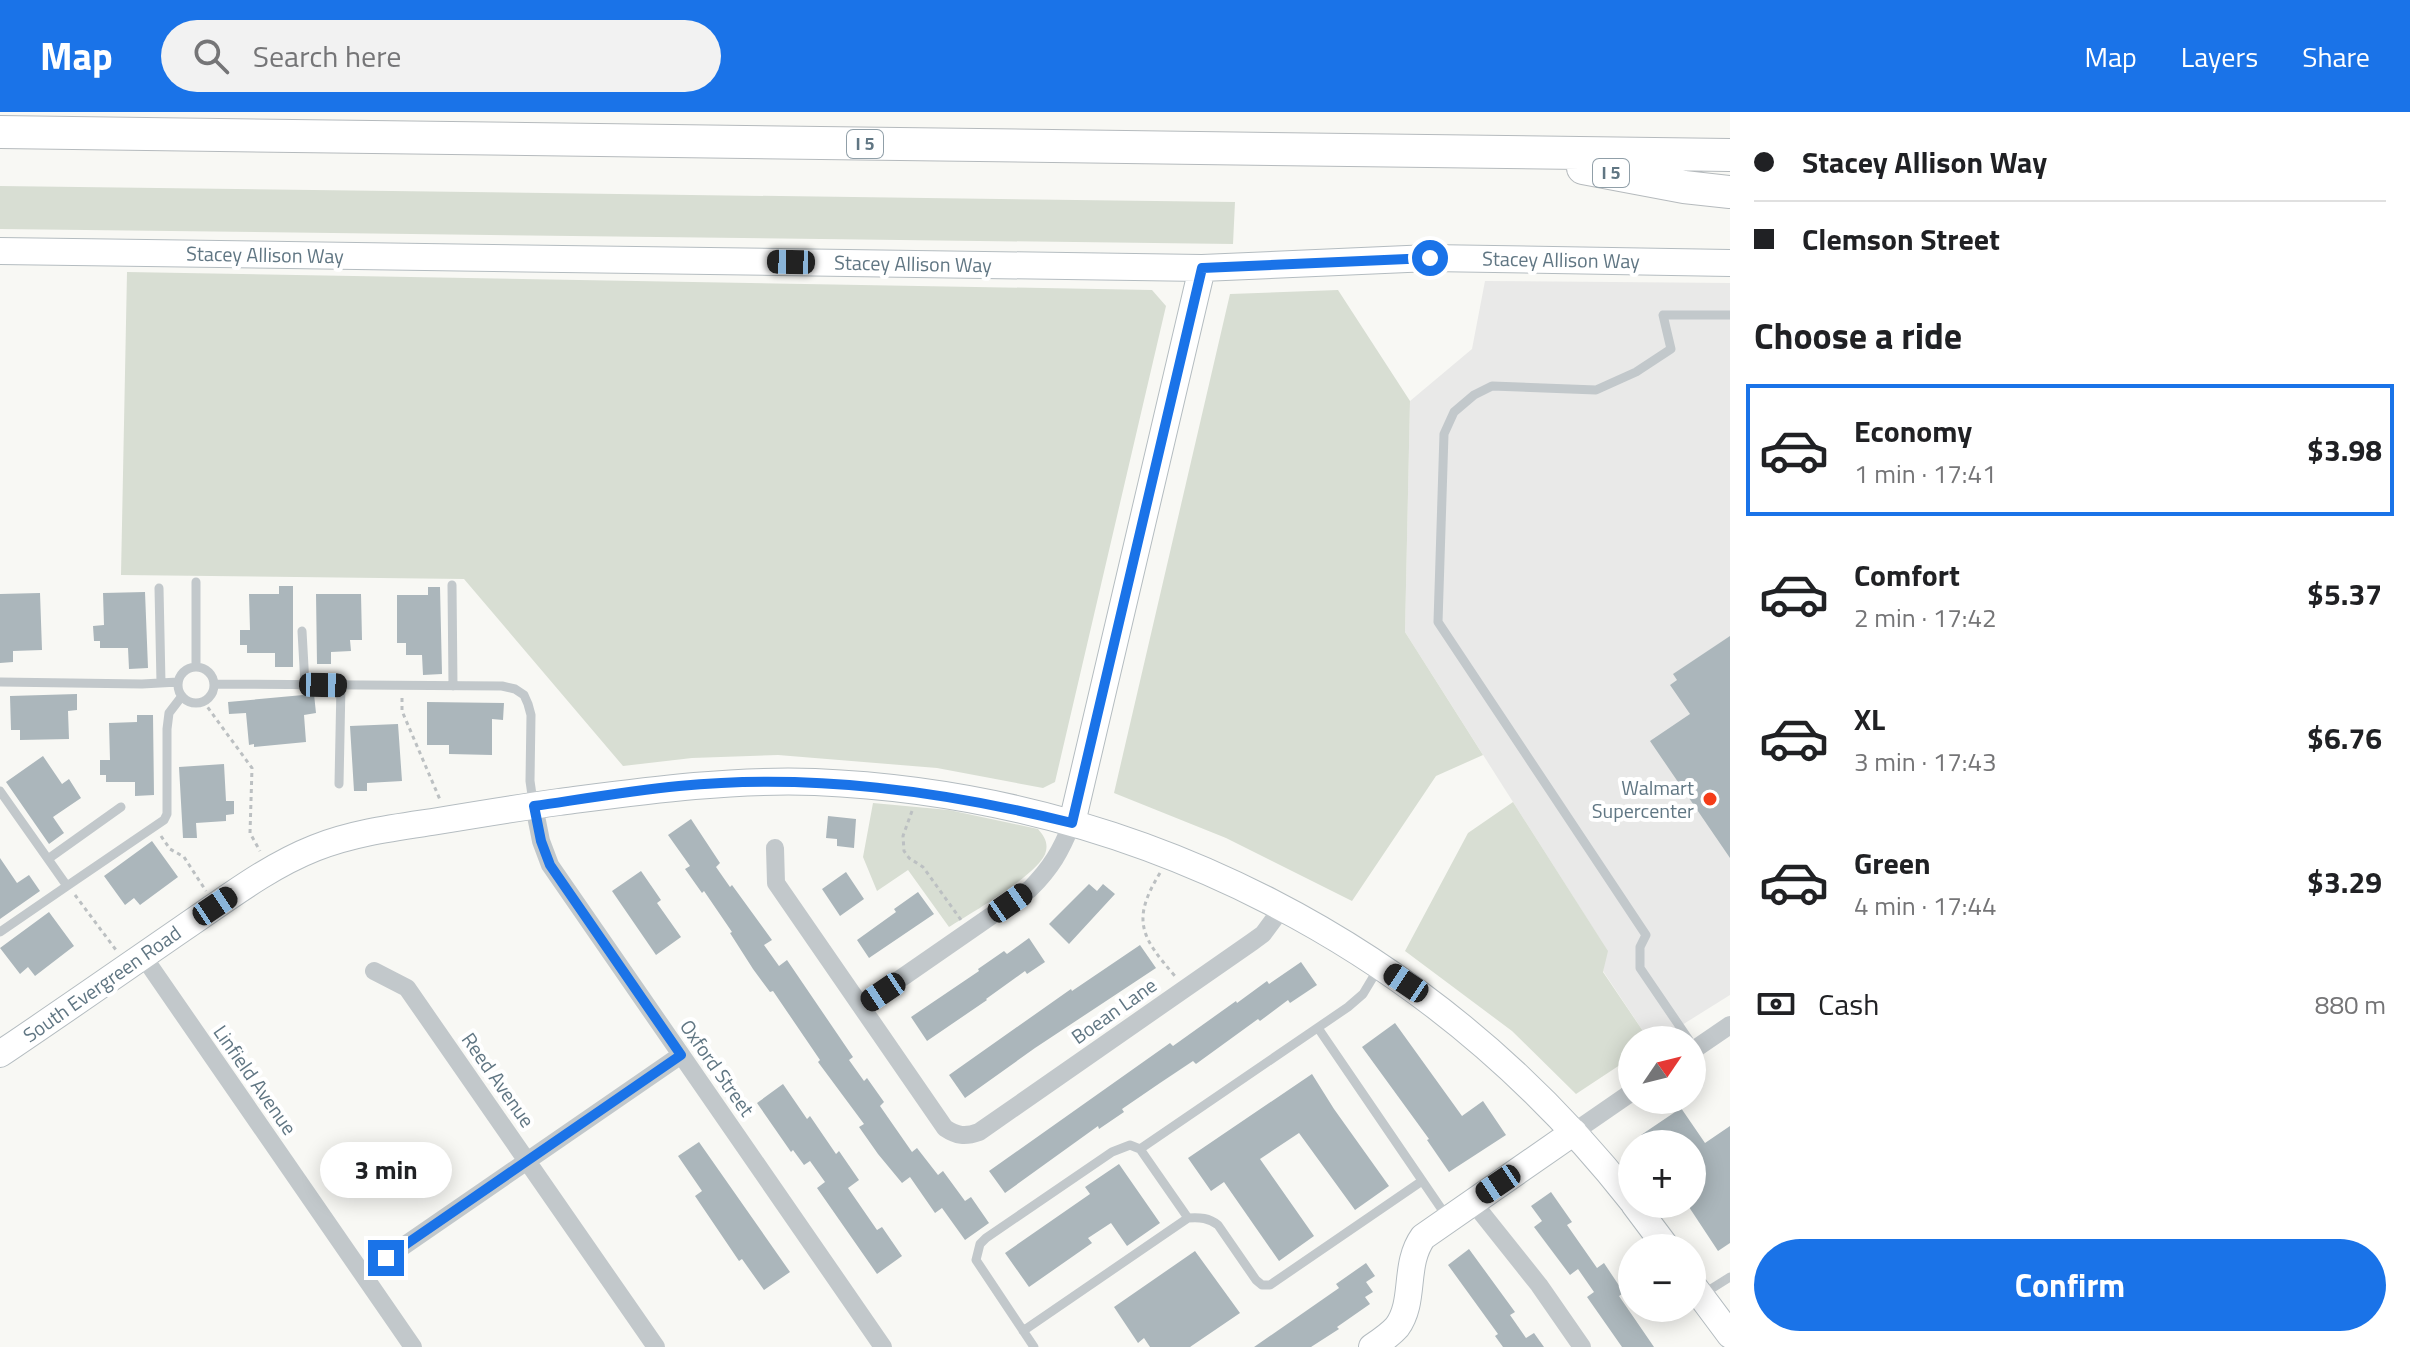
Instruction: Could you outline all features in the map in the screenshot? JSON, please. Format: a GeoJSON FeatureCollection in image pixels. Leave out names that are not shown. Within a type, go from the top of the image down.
{"type":"FeatureCollection","features":[{"type":"Feature","properties":{"kind":"highway","name":"I 5"},"geometry":{"type":"LineString","coordinates":[[0,132],[1730,155]]}},
{"type":"Feature","properties":{"kind":"highway","name":"I 5"},"geometry":{"type":"LineString","coordinates":[[1493,151],[1684,187],[1730,192]]}},
{"type":"Feature","properties":{"kind":"street","name":"Stacey Allison Way"},"geometry":{"type":"LineString","coordinates":[[0,251],[1202,268],[1430,258],[1730,263]]}},
{"type":"Feature","properties":{"kind":"street"},"geometry":{"type":"LineString","coordinates":[[775,848],[776,883],[861,1006],[1030,889],[1048,872],[1072,823],[1202,268]]}},
{"type":"Feature","properties":{"kind":"street","name":"South Evergreen Road"},"geometry":{"type":"LineString","coordinates":[[2,1048],[271,870],[336,841],[444,820],[678,786],[813,782],[917,791],[1072,823],[1170,856],[1283,907],[1380,966],[1460,1024],[1574,1132],[1618,1185]]}},
{"type":"Feature","properties":{"kind":"street","name":"Oxford Street"},"geometry":{"type":"LineString","coordinates":[[534,806],[541,841],[550,865],[883,1347]]}},
{"type":"Feature","properties":{"kind":"street","name":"Boean Lane"},"geometry":{"type":"LineString","coordinates":[[861,1006],[945,1128],[960,1136],[969,1136],[1263,934],[1283,907]]}},
{"type":"Feature","properties":{"kind":"street","name":"Linfield Avenue"},"geometry":{"type":"LineString","coordinates":[[135,961],[413,1347]]}},
{"type":"Feature","properties":{"kind":"street","name":"Reed Avenue"},"geometry":{"type":"LineString","coordinates":[[374,971],[407,988],[656,1347]]}},
{"type":"Feature","properties":{"kind":"street"},"geometry":{"type":"LineString","coordinates":[[1706,1038],[1730,1025]]}},
{"type":"Feature","properties":{"kind":"street"},"geometry":{"type":"LineString","coordinates":[[363,1274],[681,1055]]}},
{"type":"Feature","properties":{"kind":"street"},"geometry":{"type":"LineString","coordinates":[[1372,1347],[1397,1327],[1403,1315],[1409,1270],[1416,1246],[1423,1237],[1618,1102]]}},
{"type":"Feature","properties":{"kind":"street"},"geometry":{"type":"LineString","coordinates":[[1472,1201],[1539,1285],[1582,1347]]}},
{"type":"Feature","properties":{"kind":"street","name":"South Evergreen Road"},"geometry":{"type":"LineString","coordinates":[[1644,1218],[1656,1234]]}},
{"type":"Feature","properties":{"kind":"street"},"geometry":{"type":"LineString","coordinates":[[1706,1303],[1730,1335]]}},
{"type":"Feature","properties":{"kind":"lane"},"geometry":{"type":"LineString","coordinates":[[1679,1026],[1640,968],[1640,947],[1646,935],[1438,622],[1444,434],[1454,412],[1474,395],[1492,386],[1596,390],[1636,372],[1671,349],[1663,315],[1730,315]]}},
{"type":"Feature","properties":{"kind":"lane"},"geometry":{"type":"LineString","coordinates":[[196,582],[196,666]]}},
{"type":"Feature","properties":{"kind":"lane"},"geometry":{"type":"LineString","coordinates":[[452,585],[453,686]]}},
{"type":"Feature","properties":{"kind":"lane"},"geometry":{"type":"LineString","coordinates":[[159,588],[161,683]]}},
{"type":"Feature","properties":{"kind":"lane"},"geometry":{"type":"LineString","coordinates":[[302,631],[305,685]]}},
{"type":"Feature","properties":{"kind":"lane"},"geometry":{"type":"LineString","coordinates":[[196,666],[212,675],[214,684],[209,697],[192,702],[182,696],[178,682],[181,674],[196,666]]}},
{"type":"Feature","properties":{"kind":"lane"},"geometry":{"type":"LineString","coordinates":[[0,682],[178,682]]}},
{"type":"Feature","properties":{"kind":"lane"},"geometry":{"type":"LineString","coordinates":[[214,684],[502,686],[515,689],[524,695],[531,715],[530,781],[534,806]]}},
{"type":"Feature","properties":{"kind":"lane"},"geometry":{"type":"LineString","coordinates":[[339,784],[341,685]]}},
{"type":"Feature","properties":{"kind":"lane"},"geometry":{"type":"LineString","coordinates":[[0,932],[164,820],[167,814],[169,713],[182,696]]}},
{"type":"Feature","properties":{"kind":"lane"},"geometry":{"type":"LineString","coordinates":[[0,791],[67,886]]}},
{"type":"Feature","properties":{"kind":"lane"},"geometry":{"type":"LineString","coordinates":[[48,859],[121,807]]}},
{"type":"Feature","properties":{"kind":"lane"},"geometry":{"type":"LineString","coordinates":[[1140,1149],[1363,994],[1380,966]]}},
{"type":"Feature","properties":{"kind":"lane"},"geometry":{"type":"LineString","coordinates":[[1318,1028],[1447,1218]]}},
{"type":"Feature","properties":{"kind":"lane"},"geometry":{"type":"LineString","coordinates":[[1034,1347],[976,1260],[980,1244],[986,1238],[1112,1152],[1130,1145],[1140,1149],[1188,1218]]}},
{"type":"Feature","properties":{"kind":"lane"},"geometry":{"type":"LineString","coordinates":[[1023,1331],[1188,1218],[1212,1220],[1256,1280],[1262,1285],[1270,1285],[1422,1181]]}},
{"type":"Feature","properties":{"kind":"lane"},"geometry":{"type":"LineString","coordinates":[[1706,1286],[1730,1277]]}},
{"type":"Feature","properties":{"kind":"path"},"geometry":{"type":"LineString","coordinates":[[403,686],[402,711],[440,798],[444,820]]}},
{"type":"Feature","properties":{"kind":"path"},"geometry":{"type":"LineString","coordinates":[[203,701],[252,768],[250,833],[271,870]]}},
{"type":"Feature","properties":{"kind":"path"},"geometry":{"type":"LineString","coordinates":[[917,791],[903,836],[904,851],[923,867],[969,932]]}},
{"type":"Feature","properties":{"kind":"path"},"geometry":{"type":"LineString","coordinates":[[152,828],[170,849],[184,857],[215,906]]}},
{"type":"Feature","properties":{"kind":"path"},"geometry":{"type":"LineString","coordinates":[[1170,856],[1143,906],[1143,923],[1155,953],[1186,988]]}},
{"type":"Feature","properties":{"kind":"path"},"geometry":{"type":"LineString","coordinates":[[67,886],[135,961]]}},
{"type":"Feature","properties":{"kind":"shaded area"},"geometry":{"type":"Polygon","coordinates":[[[0,186],[1235,202],[1233,244],[0,229],[0,186]]]}},
{"type":"Feature","properties":{"kind":"shaded area"},"geometry":{"type":"Polygon","coordinates":[[[127,272],[1152,290],[1166,306],[1055,782],[1043,788],[937,768],[778,755],[692,758],[623,766],[464,579],[121,575],[127,272]]]}},
{"type":"Feature","properties":{"kind":"shaded area"},"geometry":{"type":"Polygon","coordinates":[[[1485,281],[1730,283],[1730,995],[1680,1026],[1640,1026],[1603,971],[1607,950],[1405,632],[1410,401],[1472,349],[1485,281]]]}},
{"type":"Feature","properties":{"kind":"shaded area"},"geometry":{"type":"Polygon","coordinates":[[[1338,290],[1410,401],[1405,632],[1483,755],[1436,776],[1352,901],[1226,838],[1114,793],[1230,294],[1338,290]]]}},
{"type":"Feature","properties":{"kind":"shaded area"},"geometry":{"type":"Polygon","coordinates":[[[1513,802],[1608,951],[1603,972],[1640,1026],[1618,1026],[1618,1066],[1576,1094],[1512,1031],[1405,951],[1468,833],[1513,802]]]}},
{"type":"Feature","properties":{"kind":"shaded area"},"geometry":{"type":"Polygon","coordinates":[[[873,803],[949,810],[1038,829],[1045,839],[1046,851],[1042,860],[1019,881],[949,927],[908,870],[877,891],[863,857],[873,803]]]}},
{"type":"Feature","properties":{"kind":"building"},"geometry":{"type":"Polygon","coordinates":[[[279,586],[293,586],[293,667],[275,667],[275,653],[247,653],[247,645],[240,645],[240,630],[250,630],[249,594],[279,594],[279,586]]]}},
{"type":"Feature","properties":{"kind":"building"},"geometry":{"type":"Polygon","coordinates":[[[428,587],[440,587],[442,674],[423,675],[422,655],[406,655],[406,643],[397,643],[397,595],[428,595],[428,587]]]}},
{"type":"Feature","properties":{"kind":"building"},"geometry":{"type":"Polygon","coordinates":[[[145,592],[148,668],[129,669],[128,648],[100,648],[100,641],[94,641],[93,626],[104,625],[103,593],[145,592]]]}},
{"type":"Feature","properties":{"kind":"building"},"geometry":{"type":"Polygon","coordinates":[[[40,593],[42,650],[13,651],[13,662],[0,663],[0,594],[40,593]]]}},
{"type":"Feature","properties":{"kind":"building"},"geometry":{"type":"Polygon","coordinates":[[[316,594],[361,594],[362,640],[350,640],[351,651],[331,652],[331,664],[317,664],[316,594]]]}},
{"type":"Feature","properties":{"kind":"building","name":"Walmart Supercenter"},"geometry":{"type":"Polygon","coordinates":[[[1730,636],[1730,858],[1650,741],[1690,714],[1670,685],[1677,680],[1673,674],[1730,636]]]}},
{"type":"Feature","properties":{"kind":"building"},"geometry":{"type":"Polygon","coordinates":[[[77,694],[77,710],[68,711],[69,739],[20,740],[20,730],[11,730],[10,696],[77,694]]]}},
{"type":"Feature","properties":{"kind":"building"},"geometry":{"type":"Polygon","coordinates":[[[314,694],[316,713],[304,715],[306,742],[254,747],[254,744],[249,745],[246,713],[229,714],[228,702],[314,694]]]}},
{"type":"Feature","properties":{"kind":"building"},"geometry":{"type":"Polygon","coordinates":[[[427,702],[504,703],[503,720],[492,719],[492,755],[449,754],[449,745],[427,745],[427,702]]]}},
{"type":"Feature","properties":{"kind":"building"},"geometry":{"type":"Polygon","coordinates":[[[137,715],[153,715],[154,795],[135,796],[135,782],[106,782],[106,775],[100,775],[100,760],[110,760],[109,723],[137,722],[137,715]]]}},
{"type":"Feature","properties":{"kind":"building"},"geometry":{"type":"Polygon","coordinates":[[[398,724],[402,781],[367,783],[367,791],[354,791],[350,726],[398,724]]]}},
{"type":"Feature","properties":{"kind":"building"},"geometry":{"type":"Polygon","coordinates":[[[43,756],[62,784],[69,779],[81,798],[53,817],[64,833],[49,844],[6,782],[43,756]]]}},
{"type":"Feature","properties":{"kind":"building"},"geometry":{"type":"Polygon","coordinates":[[[224,764],[226,801],[234,801],[234,814],[226,815],[226,821],[196,823],[197,838],[183,838],[179,767],[224,764]]]}},
{"type":"Feature","properties":{"kind":"building"},"geometry":{"type":"Polygon","coordinates":[[[828,816],[856,819],[854,848],[837,846],[837,839],[826,838],[828,816]]]}},
{"type":"Feature","properties":{"kind":"building"},"geometry":{"type":"Polygon","coordinates":[[[691,819],[720,863],[716,867],[772,940],[764,945],[779,966],[787,960],[853,1057],[849,1060],[884,1102],[880,1106],[912,1152],[917,1148],[938,1175],[943,1171],[965,1201],[971,1197],[989,1223],[965,1240],[942,1208],[935,1213],[910,1177],[902,1183],[878,1154],[859,1127],[864,1124],[818,1062],[820,1060],[773,991],[770,992],[753,969],[704,891],[702,893],[685,869],[690,866],[668,835],[691,819]]]}},
{"type":"Feature","properties":{"kind":"building"},"geometry":{"type":"Polygon","coordinates":[[[152,841],[178,877],[140,905],[134,898],[125,905],[104,876],[152,841]]]}},
{"type":"Feature","properties":{"kind":"building"},"geometry":{"type":"Polygon","coordinates":[[[0,858],[17,883],[29,875],[40,891],[0,919],[0,858]]]}},
{"type":"Feature","properties":{"kind":"building"},"geometry":{"type":"Polygon","coordinates":[[[641,871],[661,900],[657,903],[681,937],[656,955],[612,891],[641,871]]]}},
{"type":"Feature","properties":{"kind":"building"},"geometry":{"type":"Polygon","coordinates":[[[846,872],[864,899],[840,916],[822,889],[846,872]]]}},
{"type":"Feature","properties":{"kind":"building"},"geometry":{"type":"Polygon","coordinates":[[[1089,884],[1097,891],[1103,884],[1115,894],[1069,944],[1049,924],[1089,884]]]}},
{"type":"Feature","properties":{"kind":"building"},"geometry":{"type":"Polygon","coordinates":[[[918,892],[934,914],[869,958],[857,940],[918,892]]]}},
{"type":"Feature","properties":{"kind":"building"},"geometry":{"type":"Polygon","coordinates":[[[49,912],[74,946],[35,976],[28,967],[20,974],[0,948],[49,912]]]}},
{"type":"Feature","properties":{"kind":"building"},"geometry":{"type":"Polygon","coordinates":[[[1029,938],[1045,962],[1027,974],[1025,971],[927,1041],[911,1017],[1004,951],[1007,954],[1029,938]]]}},
{"type":"Feature","properties":{"kind":"building"},"geometry":{"type":"Polygon","coordinates":[[[1140,945],[1156,968],[965,1098],[949,1075],[1071,989],[1140,945]]]}},
{"type":"Feature","properties":{"kind":"building"},"geometry":{"type":"Polygon","coordinates":[[[1301,962],[1317,985],[1290,1003],[1288,1000],[1260,1021],[1258,1019],[1196,1064],[1193,1061],[1160,1083],[1122,1109],[1124,1112],[1099,1129],[1098,1126],[1005,1193],[989,1171],[1170,1043],[1173,1046],[1236,1001],[1267,981],[1269,984],[1301,962]]]}},
{"type":"Feature","properties":{"kind":"building"},"geometry":{"type":"Polygon","coordinates":[[[1395,1023],[1462,1116],[1483,1101],[1506,1135],[1449,1172],[1429,1139],[1362,1047],[1395,1023]]]}},
{"type":"Feature","properties":{"kind":"building"},"geometry":{"type":"Polygon","coordinates":[[[1312,1074],[1389,1186],[1355,1210],[1299,1133],[1260,1159],[1314,1236],[1279,1261],[1224,1182],[1211,1191],[1188,1158],[1312,1074]]]}},
{"type":"Feature","properties":{"kind":"building"},"geometry":{"type":"Polygon","coordinates":[[[783,1084],[836,1154],[839,1151],[859,1180],[848,1188],[877,1230],[882,1227],[902,1256],[877,1274],[817,1188],[825,1182],[810,1161],[804,1165],[793,1150],[791,1152],[757,1103],[783,1084]]]}},
{"type":"Feature","properties":{"kind":"building"},"geometry":{"type":"Polygon","coordinates":[[[1672,1114],[1685,1114],[1696,1130],[1648,1130],[1672,1114]]]}},
{"type":"Feature","properties":{"kind":"building"},"geometry":{"type":"Polygon","coordinates":[[[1730,1126],[1730,1243],[1718,1251],[1696,1218],[1706,1218],[1706,1142],[1730,1126]]]}},
{"type":"Feature","properties":{"kind":"building"},"geometry":{"type":"Polygon","coordinates":[[[699,1142],[790,1272],[764,1290],[742,1259],[739,1261],[695,1196],[702,1191],[678,1156],[699,1142]]]}},
{"type":"Feature","properties":{"kind":"building"},"geometry":{"type":"Polygon","coordinates":[[[1119,1164],[1160,1223],[1127,1246],[1111,1223],[1088,1238],[1092,1243],[1029,1287],[1005,1253],[1090,1194],[1085,1187],[1119,1164]]]}},
{"type":"Feature","properties":{"kind":"building"},"geometry":{"type":"Polygon","coordinates":[[[1551,1192],[1572,1222],[1567,1225],[1597,1268],[1604,1263],[1618,1284],[1618,1322],[1637,1322],[1654,1347],[1622,1347],[1587,1297],[1594,1292],[1578,1269],[1570,1275],[1534,1227],[1542,1221],[1531,1206],[1551,1192]]]}},
{"type":"Feature","properties":{"kind":"building"},"geometry":{"type":"Polygon","coordinates":[[[1469,1249],[1515,1312],[1510,1315],[1526,1338],[1534,1333],[1544,1347],[1503,1347],[1495,1336],[1498,1334],[1448,1265],[1469,1249]]]}},
{"type":"Feature","properties":{"kind":"building"},"geometry":{"type":"Polygon","coordinates":[[[1195,1251],[1240,1313],[1190,1347],[1150,1347],[1144,1338],[1138,1343],[1114,1307],[1195,1251]]]}},
{"type":"Feature","properties":{"kind":"building"},"geometry":{"type":"Polygon","coordinates":[[[1366,1263],[1375,1276],[1366,1282],[1373,1292],[1365,1297],[1370,1304],[1337,1327],[1339,1329],[1311,1347],[1254,1347],[1339,1288],[1336,1284],[1366,1263]]]}},
{"type":"Feature","properties":{"kind":"place","name":"Walmart Supercenter"},"geometry":{"type":"Point","coordinates":[1710,799]}},
{"type":"Feature","properties":{"kind":"route"},"geometry":{"type":"LineString","coordinates":[[386,1258],[681,1055],[550,865],[541,841],[534,806],[678,786],[813,782],[951,796],[1072,823],[1202,268],[1430,258]]}}]}
